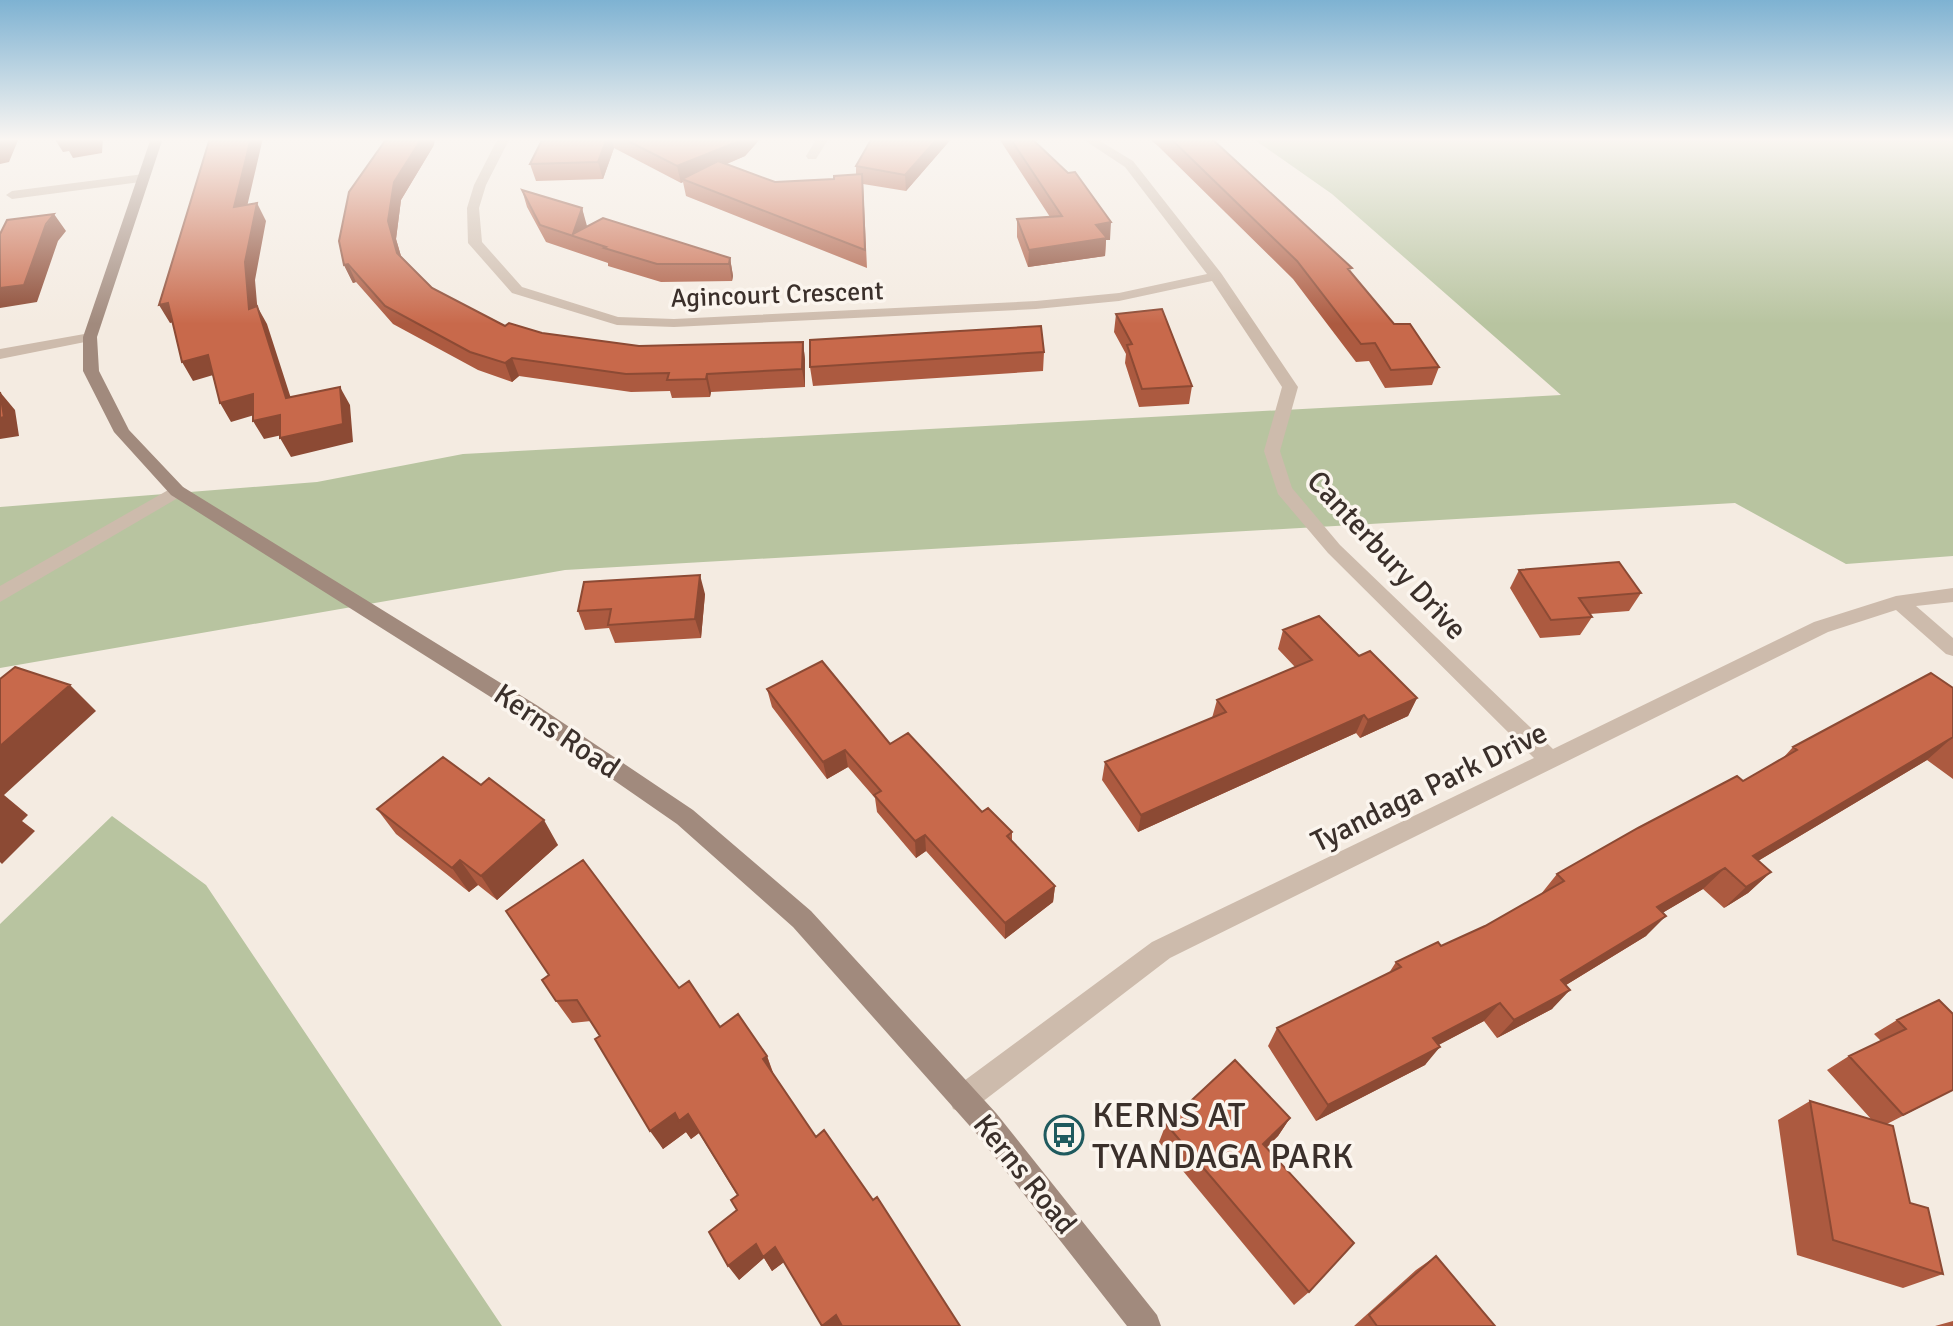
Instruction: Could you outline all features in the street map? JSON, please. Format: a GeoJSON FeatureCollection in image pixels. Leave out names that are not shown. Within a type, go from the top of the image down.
{"type":"FeatureCollection","features":[{"type":"Feature","properties":{"kind":"street","name":"Kerns Road"},"geometry":{"type":"LineString","coordinates":[[137,200],[90,337],[91,371],[122,432],[177,491],[531,712],[685,817],[802,919],[986,1123],[1146,1326]]}},
{"type":"Feature","properties":{"kind":"street","name":"Agincourt Crescent"},"geometry":{"type":"LineString","coordinates":[[475,200],[475,243],[517,290],[558,306],[617,321],[674,323],[982,309],[1119,297],[1216,276]]}},
{"type":"Feature","properties":{"kind":"street","name":"Canterbury Drive"},"geometry":{"type":"LineString","coordinates":[[1157,200],[1216,276],[1290,387],[1272,451],[1284,490],[1334,549],[1551,761]]}},
{"type":"Feature","properties":{"kind":"street"},"geometry":{"type":"LineString","coordinates":[[0,354],[90,337]]}},
{"type":"Feature","properties":{"kind":"street"},"geometry":{"type":"LineString","coordinates":[[0,595],[177,491]]}},
{"type":"Feature","properties":{"kind":"street","name":"Tyandaga Park Drive"},"geometry":{"type":"LineString","coordinates":[[963,1099],[1161,950],[1551,761],[1812,628],[1856,611],[1953,595]]}},
{"type":"Feature","properties":{"kind":"street"},"geometry":{"type":"LineString","coordinates":[[1900,603],[1953,649]]}},
{"type":"Feature","properties":{"kind":"green space"},"geometry":{"type":"Polygon","coordinates":[[[1339,200],[1953,200],[1953,556],[1846,564],[1735,503],[565,570],[0,668],[0,507],[317,482],[463,454],[1561,395],[1339,200]]]}},
{"type":"Feature","properties":{"kind":"green space"},"geometry":{"type":"Polygon","coordinates":[[[112,816],[206,885],[502,1326],[0,1326],[0,924],[112,816]]]}},
{"type":"Feature","properties":{"kind":"building"},"geometry":{"type":"Polygon","coordinates":[[[191,200],[236,200],[234,207],[257,203],[245,262],[249,309],[257,306],[286,398],[340,387],[343,424],[280,438],[280,415],[253,421],[253,394],[220,403],[208,355],[182,362],[168,303],[159,305],[191,200]]]}},
{"type":"Feature","properties":{"kind":"building"},"geometry":{"type":"Polygon","coordinates":[[[347,200],[391,200],[388,221],[397,253],[432,288],[505,326],[509,323],[542,333],[639,346],[803,342],[802,369],[707,374],[706,379],[667,380],[669,373],[626,374],[512,358],[505,363],[470,352],[385,306],[348,264],[344,265],[339,241],[347,200]]]}},
{"type":"Feature","properties":{"kind":"building"},"geometry":{"type":"Polygon","coordinates":[[[527,200],[555,200],[582,208],[573,234],[603,218],[730,258],[729,264],[657,264],[540,225],[527,200]]]}},
{"type":"Feature","properties":{"kind":"building"},"geometry":{"type":"Polygon","coordinates":[[[736,200],[863,200],[865,250],[736,200]]]}},
{"type":"Feature","properties":{"kind":"building"},"geometry":{"type":"Polygon","coordinates":[[[1051,200],[1095,200],[1111,222],[1096,225],[1107,238],[1029,250],[1017,219],[1062,216],[1051,200]]]}},
{"type":"Feature","properties":{"kind":"building"},"geometry":{"type":"Polygon","coordinates":[[[1234,200],[1278,200],[1352,268],[1348,269],[1394,324],[1410,324],[1439,367],[1391,370],[1375,343],[1361,344],[1297,261],[1234,200]]]}},
{"type":"Feature","properties":{"kind":"building"},"geometry":{"type":"Polygon","coordinates":[[[54,214],[46,224],[24,285],[0,288],[0,234],[7,220],[54,214]]]}},
{"type":"Feature","properties":{"kind":"building"},"geometry":{"type":"Polygon","coordinates":[[[1162,309],[1192,386],[1142,389],[1127,345],[1132,344],[1116,314],[1162,309]]]}},
{"type":"Feature","properties":{"kind":"building"},"geometry":{"type":"Polygon","coordinates":[[[1041,326],[1044,352],[810,367],[810,340],[1041,326]]]}},
{"type":"Feature","properties":{"kind":"building"},"geometry":{"type":"Polygon","coordinates":[[[0,392],[4,417],[0,418],[0,392]]]}},
{"type":"Feature","properties":{"kind":"building"},"geometry":{"type":"Polygon","coordinates":[[[1619,562],[1641,593],[1579,598],[1592,617],[1551,620],[1519,570],[1619,562]]]}},
{"type":"Feature","properties":{"kind":"building"},"geometry":{"type":"Polygon","coordinates":[[[700,575],[695,619],[608,625],[611,609],[578,611],[584,582],[700,575]]]}},
{"type":"Feature","properties":{"kind":"building"},"geometry":{"type":"Polygon","coordinates":[[[1319,616],[1359,656],[1370,651],[1417,698],[1368,720],[1364,715],[1141,815],[1105,762],[1226,712],[1217,700],[1312,660],[1283,630],[1319,616]]]}},
{"type":"Feature","properties":{"kind":"building"},"geometry":{"type":"Polygon","coordinates":[[[822,661],[890,744],[908,733],[982,812],[988,808],[1012,832],[1007,836],[1055,886],[1005,923],[925,835],[915,841],[874,795],[881,791],[845,750],[823,762],[767,689],[822,661]]]}},
{"type":"Feature","properties":{"kind":"building"},"geometry":{"type":"Polygon","coordinates":[[[15,667],[70,685],[0,746],[0,679],[15,667]]]}},
{"type":"Feature","properties":{"kind":"building"},"geometry":{"type":"Polygon","coordinates":[[[1931,673],[1953,688],[1953,737],[1753,856],[1771,872],[1746,887],[1725,868],[1657,907],[1666,916],[1561,980],[1570,990],[1514,1020],[1500,1003],[1433,1038],[1440,1047],[1328,1105],[1277,1028],[1401,967],[1396,962],[1438,942],[1441,946],[1485,926],[1564,881],[1557,874],[1638,828],[1737,776],[1743,781],[1797,750],[1793,747],[1931,673]]]}},
{"type":"Feature","properties":{"kind":"building"},"geometry":{"type":"Polygon","coordinates":[[[443,757],[481,785],[489,778],[544,820],[481,876],[460,860],[452,868],[377,809],[443,757]]]}},
{"type":"Feature","properties":{"kind":"building"},"geometry":{"type":"Polygon","coordinates":[[[583,860],[679,988],[689,981],[720,1027],[738,1014],[767,1056],[763,1059],[816,1137],[824,1130],[873,1200],[877,1197],[960,1326],[842,1326],[836,1315],[822,1326],[775,1247],[763,1257],[756,1244],[728,1266],[709,1232],[737,1210],[731,1200],[738,1195],[688,1114],[679,1121],[675,1113],[650,1131],[595,1039],[600,1036],[577,1000],[556,1001],[542,980],[549,975],[506,911],[583,860]]]}},
{"type":"Feature","properties":{"kind":"building"},"geometry":{"type":"Polygon","coordinates":[[[1939,1000],[1953,1014],[1953,1090],[1903,1115],[1849,1056],[1906,1029],[1897,1020],[1939,1000]]]}},
{"type":"Feature","properties":{"kind":"building"},"geometry":{"type":"Polygon","coordinates":[[[1235,1060],[1290,1118],[1263,1144],[1354,1243],[1309,1292],[1166,1124],[1235,1060]]]}},
{"type":"Feature","properties":{"kind":"building"},"geometry":{"type":"Polygon","coordinates":[[[1810,1101],[1893,1126],[1910,1203],[1928,1208],[1943,1274],[1833,1240],[1810,1101]]]}},
{"type":"Feature","properties":{"kind":"building"},"geometry":{"type":"Polygon","coordinates":[[[1436,1256],[1495,1326],[1377,1326],[1369,1315],[1436,1256]]]}},
{"type":"Feature","properties":{"kind":"place","name":"KERNS AT TYANDAGA PARK"},"geometry":{"type":"Point","coordinates":[1064,1135]}}]}
